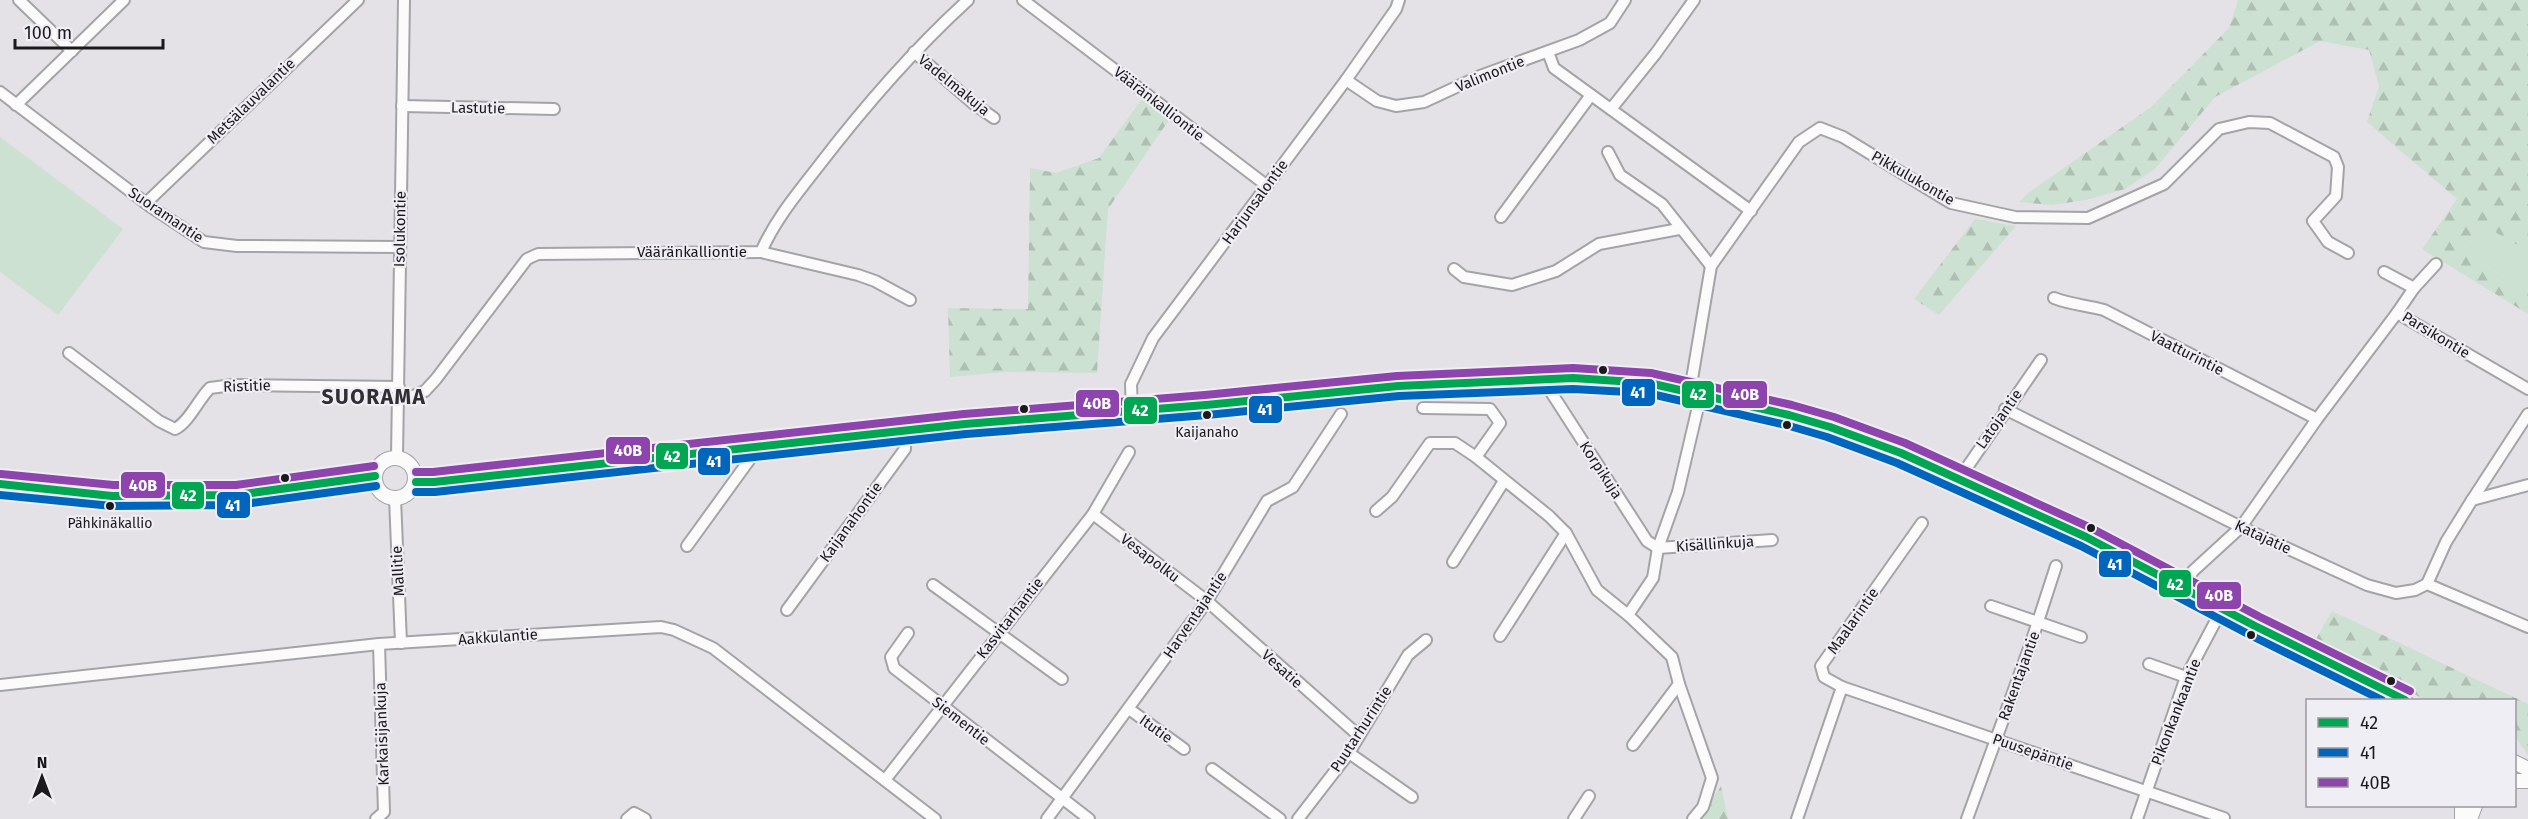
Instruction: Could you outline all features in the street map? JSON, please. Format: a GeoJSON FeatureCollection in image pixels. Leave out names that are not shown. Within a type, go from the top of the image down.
{"type":"FeatureCollection","features":[{"type":"Feature","properties":{"kind":"main road"},"geometry":{"type":"LineString","coordinates":[[416,482],[758,448],[1025,418],[1132,411],[1398,386],[1529,379],[1601,379],[1649,383],[1761,407],[1825,425],[1901,453],[2086,537],[2222,609],[2403,699]]}},
{"type":"Feature","properties":{"kind":"main road"},"geometry":{"type":"LineString","coordinates":[[397,457],[409,463],[416,475],[416,482],[408,495],[395,498],[378,489],[375,477],[380,465],[390,458],[397,457]]}},
{"type":"Feature","properties":{"kind":"main road"},"geometry":{"type":"LineString","coordinates":[[0,484],[112,496],[237,495],[375,477]]}},
{"type":"Feature","properties":{"kind":"street"},"geometry":{"type":"LineString","coordinates":[[19,0],[72,51]]}},
{"type":"Feature","properties":{"kind":"street"},"geometry":{"type":"LineString","coordinates":[[16,105],[124,0]]}},
{"type":"Feature","properties":{"kind":"street","name":"Metsälauvalantie"},"geometry":{"type":"LineString","coordinates":[[146,203],[358,0]]}},
{"type":"Feature","properties":{"kind":"street","name":"Isolukontie"},"geometry":{"type":"LineString","coordinates":[[397,457],[404,0]]}},
{"type":"Feature","properties":{"kind":"street","name":"Vääränkalliontie"},"geometry":{"type":"LineString","coordinates":[[399,392],[411,397],[425,391],[458,352],[528,259],[537,254],[761,252],[780,216],[849,126],[914,52],[968,0]]}},
{"type":"Feature","properties":{"kind":"street","name":"Vääränkalliontie"},"geometry":{"type":"LineString","coordinates":[[1023,0],[1266,185]]}},
{"type":"Feature","properties":{"kind":"street","name":"Harjunsalontie"},"geometry":{"type":"LineString","coordinates":[[1132,411],[1131,384],[1153,338],[1346,80],[1396,9],[1399,0]]}},
{"type":"Feature","properties":{"kind":"street","name":"Valimontie"},"geometry":{"type":"LineString","coordinates":[[1346,80],[1377,101],[1396,106],[1424,102],[1480,76],[1579,40],[1610,23],[1624,0]]}},
{"type":"Feature","properties":{"kind":"street"},"geometry":{"type":"LineString","coordinates":[[1611,109],[1656,53],[1694,0]]}},
{"type":"Feature","properties":{"kind":"street"},"geometry":{"type":"LineString","coordinates":[[1548,51],[1554,68],[1751,211]]}},
{"type":"Feature","properties":{"kind":"street","name":"Vadelmakuja"},"geometry":{"type":"LineString","coordinates":[[914,52],[974,104],[994,118]]}},
{"type":"Feature","properties":{"kind":"street","name":"Suoramantie"},"geometry":{"type":"LineString","coordinates":[[0,92],[146,203],[195,237],[214,245],[399,247]]}},
{"type":"Feature","properties":{"kind":"street"},"geometry":{"type":"LineString","coordinates":[[1501,217],[1591,95]]}},
{"type":"Feature","properties":{"kind":"street","name":"Lastutie"},"geometry":{"type":"LineString","coordinates":[[402,106],[555,109]]}},
{"type":"Feature","properties":{"kind":"street","name":"Pikkulukontie"},"geometry":{"type":"LineString","coordinates":[[1628,615],[1653,578],[1658,548],[1678,492],[1695,393],[1711,267],[1799,142],[1820,128],[1842,137],[1951,203],[2015,218],[2088,218],[2164,184],[2218,129],[2249,122],[2270,123],[2334,157],[2338,167],[2336,196],[2313,221],[2328,242],[2348,253]]}},
{"type":"Feature","properties":{"kind":"street"},"geometry":{"type":"LineString","coordinates":[[1608,152],[1620,174],[1662,204],[1679,229],[1711,267]]}},
{"type":"Feature","properties":{"kind":"street"},"geometry":{"type":"LineString","coordinates":[[1454,269],[1464,277],[1512,285],[1556,271],[1599,244],[1679,229]]}},
{"type":"Feature","properties":{"kind":"street"},"geometry":{"type":"LineString","coordinates":[[761,252],[858,274],[910,300]]}},
{"type":"Feature","properties":{"kind":"street","name":"Parsikontie"},"geometry":{"type":"LineString","coordinates":[[2436,264],[2414,288],[2397,313],[2528,389]]}},
{"type":"Feature","properties":{"kind":"street"},"geometry":{"type":"LineString","coordinates":[[2384,272],[2414,288]]}},
{"type":"Feature","properties":{"kind":"street","name":"Vaatturintie"},"geometry":{"type":"LineString","coordinates":[[2054,298],[2076,306],[2090,306],[2104,310],[2317,419]]}},
{"type":"Feature","properties":{"kind":"street"},"geometry":{"type":"LineString","coordinates":[[2183,587],[2193,571],[2241,527],[2317,419],[2397,313]]}},
{"type":"Feature","properties":{"kind":"street","name":"Ristitie"},"geometry":{"type":"LineString","coordinates":[[69,353],[168,428],[175,429],[186,421],[197,401],[210,388],[233,385],[399,392]]}},
{"type":"Feature","properties":{"kind":"street","name":"Latojantie"},"geometry":{"type":"LineString","coordinates":[[1959,479],[2005,409],[2041,360]]}},
{"type":"Feature","properties":{"kind":"street","name":"Korpikuja"},"geometry":{"type":"LineString","coordinates":[[1549,389],[1643,536],[1658,548]]}},
{"type":"Feature","properties":{"kind":"street"},"geometry":{"type":"LineString","coordinates":[[1423,408],[1490,409],[1500,423],[1476,456]]}},
{"type":"Feature","properties":{"kind":"street","name":"Katajatie"},"geometry":{"type":"LineString","coordinates":[[2005,409],[2241,527],[2377,588],[2396,593],[2415,590],[2427,584]]}},
{"type":"Feature","properties":{"kind":"street","name":"Harventajantie"},"geometry":{"type":"LineString","coordinates":[[1047,819],[1207,601],[1268,501],[1293,487],[1341,414]]}},
{"type":"Feature","properties":{"kind":"street"},"geometry":{"type":"LineString","coordinates":[[2528,414],[2446,542],[2427,584],[2528,627]]}},
{"type":"Feature","properties":{"kind":"street","name":"Kaijanahontie"},"geometry":{"type":"LineString","coordinates":[[787,610],[905,449],[906,432]]}},
{"type":"Feature","properties":{"kind":"street"},"geometry":{"type":"LineString","coordinates":[[1376,511],[1392,497],[1430,443],[1455,443],[1476,456],[1549,516],[1566,533],[1598,590],[1672,657],[1679,684],[1712,778],[1703,807],[1693,819]]}},
{"type":"Feature","properties":{"kind":"street"},"geometry":{"type":"LineString","coordinates":[[687,546],[758,448]]}},
{"type":"Feature","properties":{"kind":"street","name":"Kasvitarhantie"},"geometry":{"type":"LineString","coordinates":[[885,780],[1093,514],[1129,452]]}},
{"type":"Feature","properties":{"kind":"street"},"geometry":{"type":"LineString","coordinates":[[1453,562],[1504,481]]}},
{"type":"Feature","properties":{"kind":"street"},"geometry":{"type":"LineString","coordinates":[[2472,500],[2528,485]]}},
{"type":"Feature","properties":{"kind":"street","name":"Mallitie"},"geometry":{"type":"LineString","coordinates":[[395,498],[401,643]]}},
{"type":"Feature","properties":{"kind":"street","name":"Vesapolku"},"geometry":{"type":"LineString","coordinates":[[1093,514],[1207,601]]}},
{"type":"Feature","properties":{"kind":"street","name":"Maalarintie"},"geometry":{"type":"LineString","coordinates":[[1842,687],[1824,677],[1821,666],[1922,523]]}},
{"type":"Feature","properties":{"kind":"street"},"geometry":{"type":"LineString","coordinates":[[1500,636],[1566,533]]}},
{"type":"Feature","properties":{"kind":"street","name":"Kisällinkuja"},"geometry":{"type":"LineString","coordinates":[[1658,548],[1772,540]]}},
{"type":"Feature","properties":{"kind":"street","name":"Rakentajantie"},"geometry":{"type":"LineString","coordinates":[[1967,819],[2038,623],[2056,566]]}},
{"type":"Feature","properties":{"kind":"street"},"geometry":{"type":"LineString","coordinates":[[933,585],[1062,679]]}},
{"type":"Feature","properties":{"kind":"street","name":"Vesatie"},"geometry":{"type":"LineString","coordinates":[[1207,601],[1358,735]]}},
{"type":"Feature","properties":{"kind":"street"},"geometry":{"type":"LineString","coordinates":[[1991,606],[2081,637]]}},
{"type":"Feature","properties":{"kind":"street","name":"Pikonkankaantie"},"geometry":{"type":"LineString","coordinates":[[2137,819],[2186,677],[2222,609]]}},
{"type":"Feature","properties":{"kind":"street","name":"Aakkulantie"},"geometry":{"type":"LineString","coordinates":[[0,685],[379,644],[648,627],[674,630],[713,648],[935,819]]}},
{"type":"Feature","properties":{"kind":"street","name":"Siementie"},"geometry":{"type":"LineString","coordinates":[[908,633],[891,657],[894,668],[1089,819]]}},
{"type":"Feature","properties":{"kind":"street","name":"Puutarhurintie"},"geometry":{"type":"LineString","coordinates":[[1298,819],[1349,753],[1408,655],[1426,640]]}},
{"type":"Feature","properties":{"kind":"street","name":"Karkaisijankuja"},"geometry":{"type":"LineString","coordinates":[[379,644],[383,817]]}},
{"type":"Feature","properties":{"kind":"street"},"geometry":{"type":"LineString","coordinates":[[2150,664],[2186,677]]}},
{"type":"Feature","properties":{"kind":"street"},"geometry":{"type":"LineString","coordinates":[[1633,745],[1679,684]]}},
{"type":"Feature","properties":{"kind":"street"},"geometry":{"type":"LineString","coordinates":[[1797,819],[1842,687]]}},
{"type":"Feature","properties":{"kind":"street","name":"Puusepäntie"},"geometry":{"type":"LineString","coordinates":[[1842,687],[2224,818]]}},
{"type":"Feature","properties":{"kind":"street","name":"Itutie"},"geometry":{"type":"LineString","coordinates":[[1129,709],[1184,748]]}},
{"type":"Feature","properties":{"kind":"street"},"geometry":{"type":"LineString","coordinates":[[1349,753],[1412,797]]}},
{"type":"Feature","properties":{"kind":"street"},"geometry":{"type":"LineString","coordinates":[[1212,769],[1280,819]]}},
{"type":"Feature","properties":{"kind":"street"},"geometry":{"type":"LineString","coordinates":[[1574,819],[1588,796]]}},
{"type":"Feature","properties":{"kind":"street"},"geometry":{"type":"LineString","coordinates":[[627,819],[634,813],[645,819]]}},
{"type":"Feature","properties":{"kind":"green space"},"geometry":{"type":"Polygon","coordinates":[[[2238,0],[2528,0],[2528,251],[2484,226],[2461,252],[2528,290],[2528,314],[2422,249],[2457,199],[2367,122],[2379,86],[2369,50],[2320,41],[2215,97],[2155,169],[2125,189],[2086,200],[2052,205],[2019,202],[2028,193],[2151,107],[2229,28],[2238,0]]]}},
{"type":"Feature","properties":{"kind":"green space"},"geometry":{"type":"Polygon","coordinates":[[[1142,99],[1169,120],[1108,209],[1097,373],[1006,372],[950,377],[948,308],[1028,309],[1030,168],[1056,173],[1099,158],[1142,99]]]}},
{"type":"Feature","properties":{"kind":"green space"},"geometry":{"type":"Polygon","coordinates":[[[0,137],[123,229],[58,315],[0,272],[0,137]]]}},
{"type":"Feature","properties":{"kind":"green space"},"geometry":{"type":"Polygon","coordinates":[[[1975,219],[2016,226],[1939,315],[1914,299],[1975,219]]]}},
{"type":"Feature","properties":{"kind":"green space"},"geometry":{"type":"Polygon","coordinates":[[[2484,226],[2528,251],[2528,290],[2461,252],[2484,226]]]}},
{"type":"Feature","properties":{"kind":"green space"},"geometry":{"type":"Polygon","coordinates":[[[2332,611],[2528,704],[2528,755],[2516,738],[2516,699],[2423,699],[2316,639],[2332,611]]]}},
{"type":"Feature","properties":{"kind":"green space"},"geometry":{"type":"Polygon","coordinates":[[[1721,786],[1728,819],[1698,819],[1721,786]]]}},
{"type":"Feature","properties":{"kind":"transit line","name":"40B"},"geometry":{"type":"LineString","coordinates":[[416,472],[964,414],[1205,395],[1397,376],[1573,368],[1651,373],[1792,405],[1834,417],[1905,443],[2091,528],[2260,617],[2410,691]]}},
{"type":"Feature","properties":{"kind":"transit line","name":"42"},"geometry":{"type":"LineString","coordinates":[[416,482],[434,482],[965,424],[1206,405],[1398,386],[1573,378],[1649,383],[1789,415],[1830,427],[1901,453],[2086,537],[2255,626],[2403,699]]}},
{"type":"Feature","properties":{"kind":"transit line","name":"41"},"geometry":{"type":"LineString","coordinates":[[416,492],[435,492],[966,434],[1207,415],[1399,396],[1573,389],[1647,393],[1786,425],[1827,437],[1897,463],[2081,546],[2250,635],[2380,699]]}},
{"type":"Feature","properties":{"kind":"transit line","name":"40B"},"geometry":{"type":"LineString","coordinates":[[1,474],[113,485],[236,485],[374,466]]}},
{"type":"Feature","properties":{"kind":"transit line","name":"42"},"geometry":{"type":"LineString","coordinates":[[0,484],[112,496],[237,495],[375,476]]}},
{"type":"Feature","properties":{"kind":"transit line","name":"41"},"geometry":{"type":"LineString","coordinates":[[0,495],[112,506],[237,505],[376,486]]}},
{"type":"Feature","properties":{"kind":"place","name":"Kaijanaho"},"geometry":{"type":"Point","coordinates":[1207,415]}},
{"type":"Feature","properties":{"kind":"place","name":"Pähkinäkallio"},"geometry":{"type":"Point","coordinates":[110,506]}},
{"type":"Feature","properties":{"kind":"district","name":"SUORAMA"},"geometry":{"type":"Point","coordinates":[374,397]}}]}
